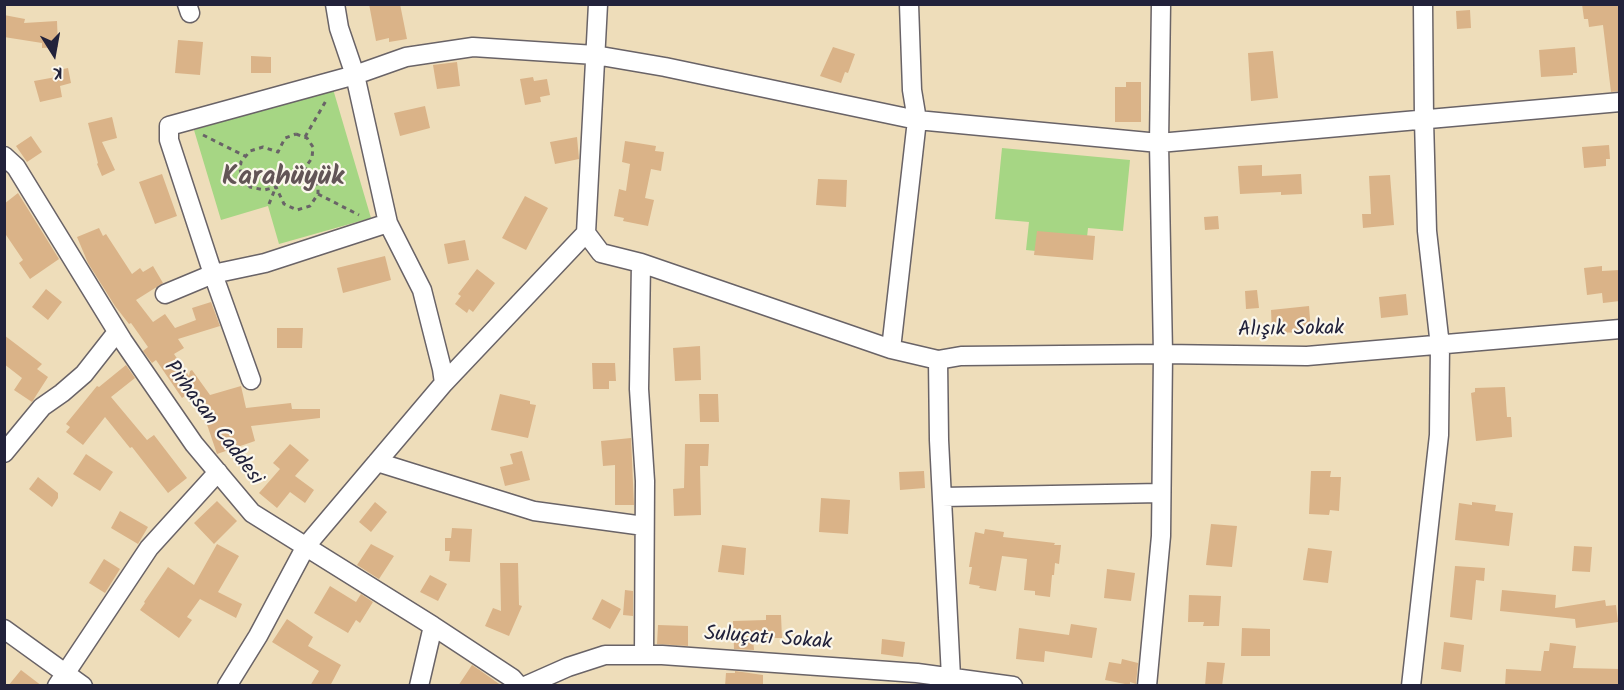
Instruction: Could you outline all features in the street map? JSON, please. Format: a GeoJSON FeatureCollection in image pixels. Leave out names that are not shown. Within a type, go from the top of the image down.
{"type":"FeatureCollection","features":[{"type":"Feature","properties":{"kind":"street"},"geometry":{"type":"LineString","coordinates":[[335,4],[347,77],[384,224],[422,290],[444,383]]}},
{"type":"Feature","properties":{"kind":"street"},"geometry":{"type":"LineString","coordinates":[[598,4],[586,233],[601,253],[641,263],[891,349],[938,360],[951,677]]}},
{"type":"Feature","properties":{"kind":"street"},"geometry":{"type":"LineString","coordinates":[[891,349],[917,120],[912,90],[909,4]]}},
{"type":"Feature","properties":{"kind":"street"},"geometry":{"type":"LineString","coordinates":[[1147,686],[1161,536],[1163,354],[1161,4]]}},
{"type":"Feature","properties":{"kind":"street"},"geometry":{"type":"LineString","coordinates":[[1411,686],[1438,435],[1440,346],[1427,231],[1423,4]]}},
{"type":"Feature","properties":{"kind":"street"},"geometry":{"type":"LineString","coordinates":[[250,380],[169,140],[169,126],[347,77],[406,57],[473,48],[595,55],[665,67],[917,120],[1160,143],[1620,102]]}},
{"type":"Feature","properties":{"kind":"street","name":"Pirhasan Caddesi"},"geometry":{"type":"LineString","coordinates":[[4,156],[16,167],[117,332],[194,444],[252,513],[433,626],[512,678],[519,686]]}},
{"type":"Feature","properties":{"kind":"street"},"geometry":{"type":"LineString","coordinates":[[165,294],[213,274],[265,263],[384,224]]}},
{"type":"Feature","properties":{"kind":"street"},"geometry":{"type":"LineString","coordinates":[[227,686],[258,636],[306,546],[444,383],[586,233]]}},
{"type":"Feature","properties":{"kind":"street"},"geometry":{"type":"LineString","coordinates":[[641,263],[639,389],[645,482],[644,655]]}},
{"type":"Feature","properties":{"kind":"street","name":"Alışık Sokak"},"geometry":{"type":"LineString","coordinates":[[938,360],[961,356],[1163,354],[1307,356],[1620,329]]}},
{"type":"Feature","properties":{"kind":"street"},"geometry":{"type":"LineString","coordinates":[[4,453],[42,407],[84,374],[117,332]]}},
{"type":"Feature","properties":{"kind":"street"},"geometry":{"type":"LineString","coordinates":[[377,462],[534,511],[644,526]]}},
{"type":"Feature","properties":{"kind":"street"},"geometry":{"type":"LineString","coordinates":[[61,679],[150,548],[218,472]]}},
{"type":"Feature","properties":{"kind":"street"},"geometry":{"type":"LineString","coordinates":[[942,497],[1161,493]]}},
{"type":"Feature","properties":{"kind":"street"},"geometry":{"type":"LineString","coordinates":[[419,686],[433,626]]}},
{"type":"Feature","properties":{"kind":"street"},"geometry":{"type":"LineString","coordinates":[[4,629],[61,679],[83,686]]}},
{"type":"Feature","properties":{"kind":"street","name":"Suluçatı Sokak"},"geometry":{"type":"LineString","coordinates":[[525,686],[568,666],[605,655],[644,655],[917,673],[1013,686]]}},
{"type":"Feature","properties":{"kind":"path"},"geometry":{"type":"LineString","coordinates":[[305,137],[347,77]]}},
{"type":"Feature","properties":{"kind":"path"},"geometry":{"type":"LineString","coordinates":[[179,124],[244,156]]}},
{"type":"Feature","properties":{"kind":"path"},"geometry":{"type":"LineString","coordinates":[[296,134],[305,137],[310,142],[313,153],[305,168],[316,180],[318,194],[310,206],[297,210],[284,204],[276,187],[257,189],[245,182],[240,169],[244,156],[250,151],[263,147],[278,152],[287,137],[296,134]]}},
{"type":"Feature","properties":{"kind":"path"},"geometry":{"type":"LineString","coordinates":[[269,204],[276,187]]}},
{"type":"Feature","properties":{"kind":"path"},"geometry":{"type":"LineString","coordinates":[[318,194],[384,224]]}},
{"type":"Feature","properties":{"kind":"green space"},"geometry":{"type":"Polygon","coordinates":[[[333,89],[371,218],[279,244],[268,206],[221,220],[194,130],[333,89]]]}},
{"type":"Feature","properties":{"kind":"green space"},"geometry":{"type":"Polygon","coordinates":[[[1002,148],[1130,160],[1123,231],[1088,228],[1085,256],[1026,250],[1029,222],[995,219],[1002,148]]]}},
{"type":"Feature","properties":{"kind":"building"},"geometry":{"type":"Polygon","coordinates":[[[369,4],[400,4],[407,39],[389,42],[389,38],[376,41],[369,4]]]}},
{"type":"Feature","properties":{"kind":"building"},"geometry":{"type":"Polygon","coordinates":[[[1582,4],[1620,4],[1620,91],[1611,92],[1603,25],[1589,27],[1588,19],[1584,19],[1582,4]]]}},
{"type":"Feature","properties":{"kind":"building"},"geometry":{"type":"Polygon","coordinates":[[[1470,10],[1471,28],[1457,29],[1456,11],[1470,10]]]}},
{"type":"Feature","properties":{"kind":"building"},"geometry":{"type":"Polygon","coordinates":[[[4,15],[25,19],[24,23],[57,21],[58,47],[42,48],[42,43],[4,37],[4,15]]]}},
{"type":"Feature","properties":{"kind":"building"},"geometry":{"type":"Polygon","coordinates":[[[178,40],[203,42],[200,75],[175,73],[178,40]]]}},
{"type":"Feature","properties":{"kind":"building"},"geometry":{"type":"Polygon","coordinates":[[[833,47],[855,54],[848,73],[845,72],[841,83],[820,76],[833,47]]]}},
{"type":"Feature","properties":{"kind":"building"},"geometry":{"type":"Polygon","coordinates":[[[1575,47],[1577,73],[1541,77],[1539,50],[1575,47]]]}},
{"type":"Feature","properties":{"kind":"building"},"geometry":{"type":"Polygon","coordinates":[[[1273,51],[1278,98],[1251,101],[1248,53],[1273,51]]]}},
{"type":"Feature","properties":{"kind":"building"},"geometry":{"type":"Polygon","coordinates":[[[251,56],[271,57],[271,73],[251,73],[251,56]]]}},
{"type":"Feature","properties":{"kind":"building"},"geometry":{"type":"Polygon","coordinates":[[[457,62],[460,86],[437,89],[433,65],[457,62]]]}},
{"type":"Feature","properties":{"kind":"building"},"geometry":{"type":"Polygon","coordinates":[[[68,68],[71,83],[60,86],[62,97],[40,102],[34,81],[56,77],[54,71],[68,68]]]}},
{"type":"Feature","properties":{"kind":"building"},"geometry":{"type":"Polygon","coordinates":[[[533,77],[534,81],[547,79],[550,95],[540,97],[541,102],[525,105],[520,79],[533,77]]]}},
{"type":"Feature","properties":{"kind":"building"},"geometry":{"type":"Polygon","coordinates":[[[1126,82],[1141,82],[1141,122],[1115,122],[1115,87],[1126,87],[1126,82]]]}},
{"type":"Feature","properties":{"kind":"building"},"geometry":{"type":"Polygon","coordinates":[[[425,106],[430,128],[400,136],[394,113],[425,106]]]}},
{"type":"Feature","properties":{"kind":"building"},"geometry":{"type":"Polygon","coordinates":[[[112,117],[117,138],[102,142],[115,170],[102,176],[88,123],[112,117]]]}},
{"type":"Feature","properties":{"kind":"building"},"geometry":{"type":"Polygon","coordinates":[[[31,136],[42,152],[27,162],[16,146],[31,136]]]}},
{"type":"Feature","properties":{"kind":"building"},"geometry":{"type":"Polygon","coordinates":[[[577,137],[579,159],[555,164],[550,142],[577,137]]]}},
{"type":"Feature","properties":{"kind":"building"},"geometry":{"type":"Polygon","coordinates":[[[625,141],[656,146],[655,151],[664,152],[661,171],[651,169],[645,198],[654,200],[648,226],[623,221],[624,218],[614,216],[619,189],[626,191],[630,164],[622,162],[625,141]]]}},
{"type":"Feature","properties":{"kind":"building"},"geometry":{"type":"Polygon","coordinates":[[[1609,145],[1610,159],[1606,159],[1606,166],[1584,168],[1582,147],[1609,145]]]}},
{"type":"Feature","properties":{"kind":"building"},"geometry":{"type":"Polygon","coordinates":[[[1262,165],[1262,176],[1301,174],[1302,194],[1281,195],[1281,192],[1240,194],[1238,166],[1262,165]]]}},
{"type":"Feature","properties":{"kind":"building"},"geometry":{"type":"Polygon","coordinates":[[[162,174],[177,216],[155,224],[139,182],[162,174]]]}},
{"type":"Feature","properties":{"kind":"building"},"geometry":{"type":"Polygon","coordinates":[[[1390,175],[1394,225],[1363,228],[1362,214],[1371,214],[1369,176],[1390,175]]]}},
{"type":"Feature","properties":{"kind":"building"},"geometry":{"type":"Polygon","coordinates":[[[818,179],[847,180],[846,207],[816,205],[818,179]]]}},
{"type":"Feature","properties":{"kind":"building"},"geometry":{"type":"Polygon","coordinates":[[[18,193],[59,259],[30,279],[19,263],[23,260],[4,232],[4,204],[18,193]]]}},
{"type":"Feature","properties":{"kind":"building"},"geometry":{"type":"Polygon","coordinates":[[[525,196],[548,208],[526,250],[502,238],[525,196]]]}},
{"type":"Feature","properties":{"kind":"building"},"geometry":{"type":"Polygon","coordinates":[[[1218,216],[1219,229],[1205,230],[1204,217],[1218,216]]]}},
{"type":"Feature","properties":{"kind":"building"},"geometry":{"type":"Polygon","coordinates":[[[99,228],[103,236],[106,234],[132,274],[140,268],[143,272],[153,266],[163,283],[136,300],[153,322],[165,314],[175,328],[196,320],[192,308],[211,302],[220,326],[178,339],[184,348],[174,354],[189,376],[192,370],[210,395],[241,386],[246,408],[291,403],[292,409],[320,409],[320,418],[251,426],[255,441],[217,454],[195,389],[182,398],[156,360],[152,363],[143,351],[148,347],[131,323],[129,324],[115,306],[88,263],[77,237],[99,228]]]}},
{"type":"Feature","properties":{"kind":"building"},"geometry":{"type":"Polygon","coordinates":[[[1037,231],[1095,236],[1093,260],[1034,255],[1037,231]]]}},
{"type":"Feature","properties":{"kind":"building"},"geometry":{"type":"Polygon","coordinates":[[[465,240],[469,260],[448,264],[444,244],[465,240]]]}},
{"type":"Feature","properties":{"kind":"building"},"geometry":{"type":"Polygon","coordinates":[[[385,256],[391,280],[343,293],[337,268],[385,256]]]}},
{"type":"Feature","properties":{"kind":"building"},"geometry":{"type":"Polygon","coordinates":[[[1602,266],[1602,271],[1620,270],[1620,301],[1603,303],[1602,293],[1587,295],[1584,268],[1602,266]]]}},
{"type":"Feature","properties":{"kind":"building"},"geometry":{"type":"Polygon","coordinates":[[[477,269],[495,283],[473,312],[469,309],[467,313],[455,304],[461,296],[458,294],[477,269]]]}},
{"type":"Feature","properties":{"kind":"building"},"geometry":{"type":"Polygon","coordinates":[[[46,289],[62,302],[48,320],[32,307],[46,289]]]}},
{"type":"Feature","properties":{"kind":"building"},"geometry":{"type":"Polygon","coordinates":[[[1257,290],[1259,308],[1246,309],[1245,291],[1257,290]]]}},
{"type":"Feature","properties":{"kind":"building"},"geometry":{"type":"Polygon","coordinates":[[[1406,294],[1408,315],[1381,318],[1379,297],[1406,294]]]}},
{"type":"Feature","properties":{"kind":"building"},"geometry":{"type":"Polygon","coordinates":[[[1309,306],[1311,332],[1272,333],[1271,310],[1309,306]]]}},
{"type":"Feature","properties":{"kind":"building"},"geometry":{"type":"Polygon","coordinates":[[[277,328],[303,328],[302,348],[277,348],[277,328]]]}},
{"type":"Feature","properties":{"kind":"building"},"geometry":{"type":"Polygon","coordinates":[[[4,335],[42,364],[37,369],[48,377],[32,402],[14,390],[22,378],[4,364],[4,335]]]}},
{"type":"Feature","properties":{"kind":"building"},"geometry":{"type":"Polygon","coordinates":[[[700,346],[701,380],[675,381],[673,348],[700,346]]]}},
{"type":"Feature","properties":{"kind":"building"},"geometry":{"type":"Polygon","coordinates":[[[592,363],[615,363],[616,381],[609,381],[609,389],[593,389],[592,363]]]}},
{"type":"Feature","properties":{"kind":"building"},"geometry":{"type":"Polygon","coordinates":[[[126,365],[135,378],[111,397],[147,440],[154,435],[187,478],[168,493],[105,417],[83,445],[66,432],[70,427],[66,424],[97,386],[99,387],[126,365]]]}},
{"type":"Feature","properties":{"kind":"building"},"geometry":{"type":"Polygon","coordinates":[[[1505,387],[1507,417],[1511,417],[1512,437],[1476,441],[1471,393],[1475,392],[1475,388],[1505,387]]]}},
{"type":"Feature","properties":{"kind":"building"},"geometry":{"type":"Polygon","coordinates":[[[500,394],[530,401],[530,404],[536,405],[528,438],[491,430],[500,394]]]}},
{"type":"Feature","properties":{"kind":"building"},"geometry":{"type":"Polygon","coordinates":[[[699,394],[718,394],[719,422],[700,422],[699,394]]]}},
{"type":"Feature","properties":{"kind":"building"},"geometry":{"type":"Polygon","coordinates":[[[631,438],[634,505],[615,505],[615,465],[603,466],[601,441],[631,438]]]}},
{"type":"Feature","properties":{"kind":"building"},"geometry":{"type":"Polygon","coordinates":[[[290,444],[309,460],[295,476],[314,490],[305,503],[290,492],[277,508],[259,493],[280,469],[273,463],[290,444]]]}},
{"type":"Feature","properties":{"kind":"building"},"geometry":{"type":"Polygon","coordinates":[[[685,444],[709,444],[708,466],[700,466],[701,515],[674,516],[673,489],[684,488],[685,444]]]}},
{"type":"Feature","properties":{"kind":"building"},"geometry":{"type":"Polygon","coordinates":[[[522,451],[530,480],[505,486],[500,467],[513,464],[510,454],[522,451]]]}},
{"type":"Feature","properties":{"kind":"building"},"geometry":{"type":"Polygon","coordinates":[[[86,454],[113,472],[100,491],[73,474],[86,454]]]}},
{"type":"Feature","properties":{"kind":"building"},"geometry":{"type":"Polygon","coordinates":[[[924,471],[925,488],[900,490],[899,472],[924,471]]]}},
{"type":"Feature","properties":{"kind":"building"},"geometry":{"type":"Polygon","coordinates":[[[1311,471],[1331,471],[1330,477],[1341,477],[1339,511],[1330,510],[1329,515],[1309,514],[1311,471]]]}},
{"type":"Feature","properties":{"kind":"building"},"geometry":{"type":"Polygon","coordinates":[[[38,477],[58,493],[58,498],[52,507],[29,489],[38,477]]]}},
{"type":"Feature","properties":{"kind":"building"},"geometry":{"type":"Polygon","coordinates":[[[821,498],[850,500],[848,534],[819,532],[821,498]]]}},
{"type":"Feature","properties":{"kind":"building"},"geometry":{"type":"Polygon","coordinates":[[[217,501],[237,521],[214,544],[194,523],[217,501]]]}},
{"type":"Feature","properties":{"kind":"building"},"geometry":{"type":"Polygon","coordinates":[[[375,502],[387,512],[371,532],[359,522],[375,502]]]}},
{"type":"Feature","properties":{"kind":"building"},"geometry":{"type":"Polygon","coordinates":[[[1472,502],[1496,505],[1495,511],[1513,513],[1509,546],[1455,540],[1459,503],[1472,505],[1472,502]]]}},
{"type":"Feature","properties":{"kind":"building"},"geometry":{"type":"Polygon","coordinates":[[[120,511],[148,527],[138,544],[111,528],[120,511]]]}},
{"type":"Feature","properties":{"kind":"building"},"geometry":{"type":"Polygon","coordinates":[[[1211,524],[1237,526],[1232,567],[1206,565],[1211,524]]]}},
{"type":"Feature","properties":{"kind":"building"},"geometry":{"type":"Polygon","coordinates":[[[452,528],[472,529],[470,562],[449,561],[450,551],[445,551],[445,538],[451,538],[452,528]]]}},
{"type":"Feature","properties":{"kind":"building"},"geometry":{"type":"Polygon","coordinates":[[[985,529],[1004,532],[1003,537],[1061,545],[1059,564],[1055,563],[1054,575],[1052,575],[1050,597],[1035,595],[1035,591],[1024,590],[1027,559],[1002,556],[996,591],[969,584],[972,567],[969,567],[975,532],[984,534],[985,529]]]}},
{"type":"Feature","properties":{"kind":"building"},"geometry":{"type":"Polygon","coordinates":[[[217,544],[239,556],[218,592],[242,604],[236,618],[200,599],[187,617],[192,620],[179,638],[140,610],[168,567],[194,585],[217,544]]]}},
{"type":"Feature","properties":{"kind":"building"},"geometry":{"type":"Polygon","coordinates":[[[371,544],[394,556],[379,579],[357,565],[371,544]]]}},
{"type":"Feature","properties":{"kind":"building"},"geometry":{"type":"Polygon","coordinates":[[[722,545],[746,548],[744,575],[718,572],[722,545]]]}},
{"type":"Feature","properties":{"kind":"building"},"geometry":{"type":"Polygon","coordinates":[[[1574,546],[1592,547],[1590,572],[1572,571],[1574,546]]]}},
{"type":"Feature","properties":{"kind":"building"},"geometry":{"type":"Polygon","coordinates":[[[1308,548],[1332,551],[1328,583],[1303,580],[1308,548]]]}},
{"type":"Feature","properties":{"kind":"building"},"geometry":{"type":"Polygon","coordinates":[[[104,559],[120,569],[105,593],[89,583],[104,559]]]}},
{"type":"Feature","properties":{"kind":"building"},"geometry":{"type":"Polygon","coordinates":[[[500,563],[518,563],[519,605],[522,606],[509,636],[485,626],[493,608],[501,611],[500,563]]]}},
{"type":"Feature","properties":{"kind":"building"},"geometry":{"type":"Polygon","coordinates":[[[1455,566],[1485,568],[1484,581],[1476,580],[1472,620],[1450,617],[1455,566]]]}},
{"type":"Feature","properties":{"kind":"building"},"geometry":{"type":"Polygon","coordinates":[[[1107,569],[1135,573],[1131,601],[1104,598],[1107,569]]]}},
{"type":"Feature","properties":{"kind":"building"},"geometry":{"type":"Polygon","coordinates":[[[430,575],[447,584],[438,601],[420,592],[430,575]]]}},
{"type":"Feature","properties":{"kind":"building"},"geometry":{"type":"Polygon","coordinates":[[[330,586],[356,602],[361,594],[373,602],[360,623],[356,620],[348,633],[314,613],[330,586]]]}},
{"type":"Feature","properties":{"kind":"building"},"geometry":{"type":"Polygon","coordinates":[[[625,590],[633,591],[633,616],[623,615],[625,590]]]}},
{"type":"Feature","properties":{"kind":"building"},"geometry":{"type":"Polygon","coordinates":[[[1502,590],[1556,595],[1555,608],[1605,600],[1606,606],[1616,605],[1618,622],[1576,628],[1575,619],[1500,611],[1502,590]]]}},
{"type":"Feature","properties":{"kind":"building"},"geometry":{"type":"Polygon","coordinates":[[[1189,595],[1221,596],[1219,626],[1203,626],[1204,622],[1188,622],[1189,595]]]}},
{"type":"Feature","properties":{"kind":"building"},"geometry":{"type":"Polygon","coordinates":[[[602,599],[621,609],[610,629],[592,619],[602,599]]]}},
{"type":"Feature","properties":{"kind":"building"},"geometry":{"type":"Polygon","coordinates":[[[766,615],[781,615],[782,638],[753,638],[754,650],[734,649],[733,621],[766,620],[766,615]]]}},
{"type":"Feature","properties":{"kind":"building"},"geometry":{"type":"Polygon","coordinates":[[[287,619],[313,637],[308,646],[341,665],[330,686],[310,686],[319,671],[272,642],[287,619]]]}},
{"type":"Feature","properties":{"kind":"building"},"geometry":{"type":"Polygon","coordinates":[[[1071,624],[1097,628],[1092,658],[1045,651],[1044,662],[1016,659],[1019,628],[1069,635],[1071,624]]]}},
{"type":"Feature","properties":{"kind":"building"},"geometry":{"type":"Polygon","coordinates":[[[658,625],[688,626],[688,646],[657,644],[658,625]]]}},
{"type":"Feature","properties":{"kind":"building"},"geometry":{"type":"Polygon","coordinates":[[[1242,628],[1270,629],[1270,656],[1241,656],[1242,628]]]}},
{"type":"Feature","properties":{"kind":"building"},"geometry":{"type":"Polygon","coordinates":[[[882,639],[905,642],[903,657],[881,654],[882,639]]]}},
{"type":"Feature","properties":{"kind":"building"},"geometry":{"type":"Polygon","coordinates":[[[1444,642],[1464,645],[1461,672],[1441,669],[1444,642]]]}},
{"type":"Feature","properties":{"kind":"building"},"geometry":{"type":"Polygon","coordinates":[[[1550,643],[1576,646],[1573,668],[1620,669],[1619,686],[1505,686],[1506,669],[1541,671],[1544,651],[1549,651],[1550,643]]]}},
{"type":"Feature","properties":{"kind":"building"},"geometry":{"type":"Polygon","coordinates":[[[1122,659],[1138,663],[1136,684],[1105,680],[1109,662],[1121,664],[1122,659]]]}},
{"type":"Feature","properties":{"kind":"building"},"geometry":{"type":"Polygon","coordinates":[[[1207,662],[1225,663],[1222,686],[1205,686],[1207,662]]]}},
{"type":"Feature","properties":{"kind":"building"},"geometry":{"type":"Polygon","coordinates":[[[472,665],[481,671],[502,686],[458,686],[472,665]]]}},
{"type":"Feature","properties":{"kind":"building"},"geometry":{"type":"Polygon","coordinates":[[[21,670],[42,686],[8,686],[21,670]]]}},
{"type":"Feature","properties":{"kind":"building"},"geometry":{"type":"Polygon","coordinates":[[[735,671],[763,675],[763,686],[725,686],[726,673],[735,673],[735,671]]]}},
{"type":"Feature","properties":{"kind":"district","name":"Karahüyük"},"geometry":{"type":"Point","coordinates":[283,179]}}]}
